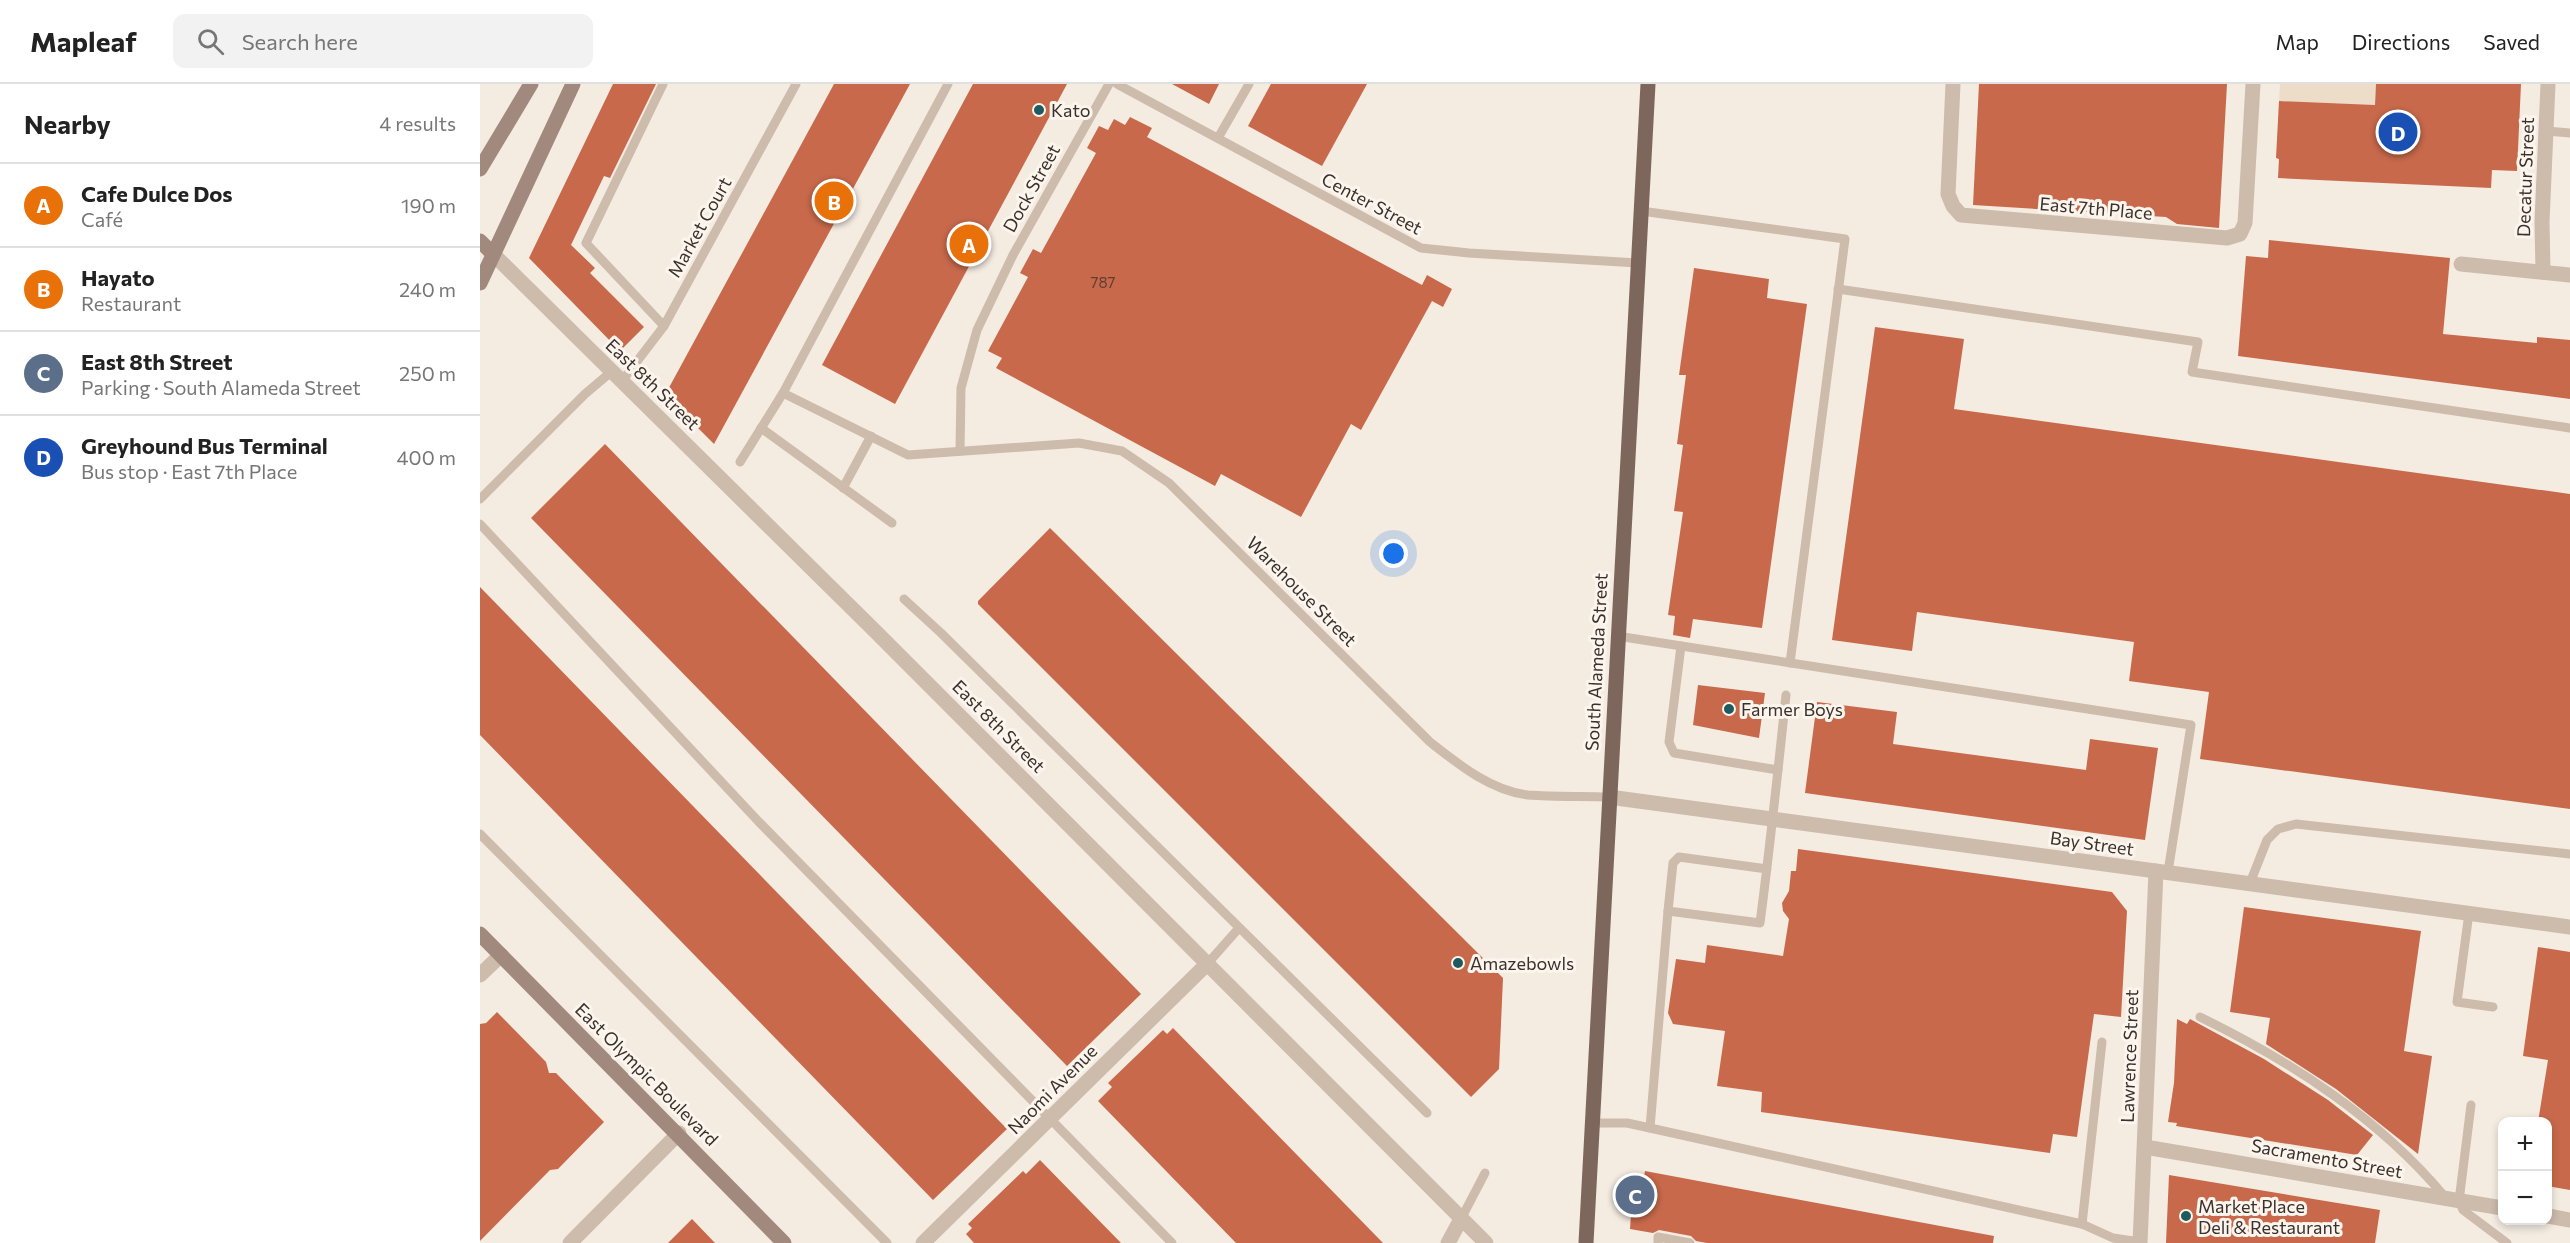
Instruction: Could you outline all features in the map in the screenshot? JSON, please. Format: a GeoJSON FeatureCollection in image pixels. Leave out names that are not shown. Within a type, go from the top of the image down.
{"type":"FeatureCollection","features":[{"type":"Feature","properties":{"kind":"main road"},"geometry":{"type":"LineString","coordinates":[[480,169],[531,84]]}},
{"type":"Feature","properties":{"kind":"main road"},"geometry":{"type":"LineString","coordinates":[[480,283],[573,84]]}},
{"type":"Feature","properties":{"kind":"main road","name":"South Alameda Street"},"geometry":{"type":"LineString","coordinates":[[1586,1243],[1648,84]]}},
{"type":"Feature","properties":{"kind":"main road","name":"East 8th Street"},"geometry":{"type":"LineString","coordinates":[[480,241],[493,254]]}},
{"type":"Feature","properties":{"kind":"main road","name":"East Olympic Boulevard"},"geometry":{"type":"LineString","coordinates":[[480,934],[679,1133],[784,1243]]}},
{"type":"Feature","properties":{"kind":"street","name":"East 7th Place"},"geometry":{"type":"LineString","coordinates":[[1953,84],[1947,183],[1948,194],[1953,206],[1961,215],[2227,238],[2240,234],[2246,216],[2253,84]]}},
{"type":"Feature","properties":{"kind":"street","name":"Decatur Street"},"geometry":{"type":"LineString","coordinates":[[2543,272],[2542,222],[2548,84]]}},
{"type":"Feature","properties":{"kind":"street","name":"East 8th Street"},"geometry":{"type":"LineString","coordinates":[[493,254],[1208,963],[1486,1243]]}},
{"type":"Feature","properties":{"kind":"street"},"geometry":{"type":"LineString","coordinates":[[2461,264],[2570,275]]}},
{"type":"Feature","properties":{"kind":"street","name":"Bay Street"},"geometry":{"type":"LineString","coordinates":[[1609,797],[2570,927]]}},
{"type":"Feature","properties":{"kind":"street","name":"Lawrence Street"},"geometry":{"type":"LineString","coordinates":[[2140,1243],[2162,872]]}},
{"type":"Feature","properties":{"kind":"street"},"geometry":{"type":"LineString","coordinates":[[480,975],[501,955]]}},
{"type":"Feature","properties":{"kind":"street","name":"Naomi Avenue"},"geometry":{"type":"LineString","coordinates":[[923,1243],[1208,963]]}},
{"type":"Feature","properties":{"kind":"street"},"geometry":{"type":"LineString","coordinates":[[570,1243],[679,1133]]}},
{"type":"Feature","properties":{"kind":"street","name":"Sacramento Street"},"geometry":{"type":"LineString","coordinates":[[2145,1147],[2498,1207]]}},
{"type":"Feature","properties":{"kind":"street"},"geometry":{"type":"LineString","coordinates":[[2552,1217],[2570,1220]]}},
{"type":"Feature","properties":{"kind":"street"},"geometry":{"type":"LineString","coordinates":[[1448,1243],[1461,1220]]}},
{"type":"Feature","properties":{"kind":"lane"},"geometry":{"type":"LineString","coordinates":[[663,84],[586,243],[664,326]]}},
{"type":"Feature","properties":{"kind":"lane","name":"Market Court"},"geometry":{"type":"LineString","coordinates":[[480,499],[585,394],[617,377],[664,326],[796,84]]}},
{"type":"Feature","properties":{"kind":"lane"},"geometry":{"type":"LineString","coordinates":[[740,462],[783,393],[948,84]]}},
{"type":"Feature","properties":{"kind":"lane","name":"Dock Street"},"geometry":{"type":"LineString","coordinates":[[960,451],[961,388],[977,330],[1013,255],[1109,84]]}},
{"type":"Feature","properties":{"kind":"lane","name":"Center Street"},"geometry":{"type":"LineString","coordinates":[[1117,84],[1421,248],[1638,263]]}},
{"type":"Feature","properties":{"kind":"lane"},"geometry":{"type":"LineString","coordinates":[[1218,138],[1249,84]]}},
{"type":"Feature","properties":{"kind":"lane"},"geometry":{"type":"LineString","coordinates":[[2546,131],[2570,133]]}},
{"type":"Feature","properties":{"kind":"lane"},"geometry":{"type":"LineString","coordinates":[[1641,211],[1845,239],[1790,663]]}},
{"type":"Feature","properties":{"kind":"lane"},"geometry":{"type":"LineString","coordinates":[[1838,290],[2198,342],[2192,372],[2570,428]]}},
{"type":"Feature","properties":{"kind":"lane","name":"Warehouse Street"},"geometry":{"type":"LineString","coordinates":[[783,393],[908,455],[1079,443],[1122,451],[1169,483],[1430,742],[1452,760],[1495,785],[1526,795],[1609,797]]}},
{"type":"Feature","properties":{"kind":"lane"},"geometry":{"type":"LineString","coordinates":[[761,428],[892,523]]}},
{"type":"Feature","properties":{"kind":"lane"},"geometry":{"type":"LineString","coordinates":[[843,488],[871,436]]}},
{"type":"Feature","properties":{"kind":"lane"},"geometry":{"type":"LineString","coordinates":[[480,524],[759,822],[1172,1243]]}},
{"type":"Feature","properties":{"kind":"lane"},"geometry":{"type":"LineString","coordinates":[[904,599],[1427,1113]]}},
{"type":"Feature","properties":{"kind":"lane"},"geometry":{"type":"LineString","coordinates":[[1617,636],[2190,725],[2162,872]]}},
{"type":"Feature","properties":{"kind":"lane"},"geometry":{"type":"LineString","coordinates":[[1681,646],[1669,742],[1674,753],[1778,770]]}},
{"type":"Feature","properties":{"kind":"lane"},"geometry":{"type":"LineString","coordinates":[[1668,911],[1760,923],[1774,819],[1786,695]]}},
{"type":"Feature","properties":{"kind":"lane"},"geometry":{"type":"LineString","coordinates":[[2250,884],[2267,840],[2278,829],[2296,824],[2570,854]]}},
{"type":"Feature","properties":{"kind":"lane"},"geometry":{"type":"LineString","coordinates":[[480,834],[887,1243]]}},
{"type":"Feature","properties":{"kind":"lane"},"geometry":{"type":"LineString","coordinates":[[1650,1128],[1673,863],[1679,857],[1767,869]]}},
{"type":"Feature","properties":{"kind":"lane"},"geometry":{"type":"LineString","coordinates":[[2469,913],[2457,1002],[2493,1006]]}},
{"type":"Feature","properties":{"kind":"lane"},"geometry":{"type":"LineString","coordinates":[[1208,963],[1239,928]]}},
{"type":"Feature","properties":{"kind":"lane"},"geometry":{"type":"LineString","coordinates":[[2200,1017],[2262,1048],[2330,1093],[2406,1154],[2463,1210],[2507,1243]]}},
{"type":"Feature","properties":{"kind":"lane"},"geometry":{"type":"LineString","coordinates":[[2082,1224],[2102,1042]]}},
{"type":"Feature","properties":{"kind":"lane"},"geometry":{"type":"LineString","coordinates":[[2453,1200],[2471,1106]]}},
{"type":"Feature","properties":{"kind":"lane"},"geometry":{"type":"LineString","coordinates":[[1592,1123],[1627,1123],[1650,1128],[2082,1224],[2113,1238],[2140,1243]]}},
{"type":"Feature","properties":{"kind":"lane"},"geometry":{"type":"LineString","coordinates":[[1461,1220],[1485,1173]]}},
{"type":"Feature","properties":{"kind":"lane"},"geometry":{"type":"LineString","coordinates":[[1658,1243],[1658,1237],[1690,1243]]}},
{"type":"Feature","properties":{"kind":"shaded area"},"geometry":{"type":"Polygon","coordinates":[[[2280,84],[2376,84],[2375,105],[2279,101],[2280,84]]]}},
{"type":"Feature","properties":{"kind":"building"},"geometry":{"type":"Polygon","coordinates":[[[613,84],[656,84],[610,178],[604,176],[571,245],[595,268],[590,273],[644,327],[620,351],[529,258],[613,84]]]}},
{"type":"Feature","properties":{"kind":"building"},"geometry":{"type":"Polygon","coordinates":[[[834,84],[910,84],[714,444],[665,395],[834,84]]]}},
{"type":"Feature","properties":{"kind":"building"},"geometry":{"type":"Polygon","coordinates":[[[973,84],[1067,84],[895,404],[822,365],[973,84]]]}},
{"type":"Feature","properties":{"kind":"building"},"geometry":{"type":"Polygon","coordinates":[[[1172,84],[1219,84],[1209,104],[1172,84]]]}},
{"type":"Feature","properties":{"kind":"building"},"geometry":{"type":"Polygon","coordinates":[[[1271,84],[1367,84],[1322,166],[1248,126],[1271,84]]]}},
{"type":"Feature","properties":{"kind":"building"},"geometry":{"type":"Polygon","coordinates":[[[1979,84],[2227,84],[2219,228],[2177,224],[2166,217],[1973,205],[1979,84]]]}},
{"type":"Feature","properties":{"kind":"building"},"geometry":{"type":"Polygon","coordinates":[[[2376,84],[2521,84],[2517,171],[2492,170],[2491,188],[2278,178],[2279,159],[2276,158],[2279,101],[2375,105],[2376,84]]]}},
{"type":"Feature","properties":{"kind":"building"},"geometry":{"type":"Polygon","coordinates":[[[1130,117],[1152,128],[1147,137],[1422,285],[1427,275],[1452,289],[1443,307],[1432,301],[1361,430],[1351,424],[1301,517],[1221,474],[1215,486],[996,368],[1002,358],[988,351],[1028,277],[1020,273],[1033,249],[1041,253],[1096,153],[1087,148],[1099,126],[1108,130],[1114,119],[1125,125],[1130,117]]]}},
{"type":"Feature","properties":{"kind":"building"},"geometry":{"type":"Polygon","coordinates":[[[2269,240],[2450,258],[2443,334],[2537,343],[2537,337],[2570,340],[2570,399],[2238,356],[2246,256],[2268,258],[2269,240]]]}},
{"type":"Feature","properties":{"kind":"building"},"geometry":{"type":"Polygon","coordinates":[[[1694,268],[1769,279],[1767,298],[1807,304],[1762,628],[1693,619],[1690,638],[1673,635],[1675,616],[1668,615],[1683,512],[1674,511],[1683,445],[1677,444],[1686,375],[1679,375],[1694,268]]]}},
{"type":"Feature","properties":{"kind":"building"},"geometry":{"type":"Polygon","coordinates":[[[1875,327],[1964,339],[1954,409],[2570,494],[2570,809],[2200,759],[2209,692],[2129,681],[2134,642],[1917,612],[1912,651],[1832,640],[1875,327]]]}},
{"type":"Feature","properties":{"kind":"building"},"geometry":{"type":"Polygon","coordinates":[[[605,444],[1141,994],[1067,1066],[531,518],[605,444]]]}},
{"type":"Feature","properties":{"kind":"building"},"geometry":{"type":"Polygon","coordinates":[[[1050,528],[1503,978],[1499,1069],[1471,1097],[978,604],[978,601],[1050,528]]]}},
{"type":"Feature","properties":{"kind":"building"},"geometry":{"type":"Polygon","coordinates":[[[480,587],[1007,1129],[933,1200],[480,735],[480,587]]]}},
{"type":"Feature","properties":{"kind":"building","name":"Farmer Boys"},"geometry":{"type":"Polygon","coordinates":[[[1698,685],[1765,693],[1759,738],[1693,725],[1698,685]]]}},
{"type":"Feature","properties":{"kind":"building"},"geometry":{"type":"Polygon","coordinates":[[[1817,702],[1897,712],[1893,744],[2086,770],[2090,739],[2158,748],[2145,840],[1805,793],[1817,702]]]}},
{"type":"Feature","properties":{"kind":"building"},"geometry":{"type":"Polygon","coordinates":[[[1798,849],[2112,892],[2127,911],[2121,1017],[2094,1014],[2077,1137],[2053,1134],[2050,1153],[1761,1112],[1762,1092],[1717,1086],[1725,1031],[1673,1024],[1668,1013],[1676,959],[1705,963],[1707,945],[1783,956],[1789,919],[1783,911],[1782,903],[1789,891],[1791,871],[1796,871],[1798,849]]]}},
{"type":"Feature","properties":{"kind":"building"},"geometry":{"type":"Polygon","coordinates":[[[2244,907],[2421,931],[2404,1051],[2432,1056],[2418,1154],[2336,1089],[2266,1044],[2270,1018],[2230,1012],[2244,907]]]}},
{"type":"Feature","properties":{"kind":"building"},"geometry":{"type":"Polygon","coordinates":[[[2538,947],[2570,952],[2570,1190],[2552,1187],[2552,1117],[2539,1117],[2548,1060],[2523,1056],[2538,947]]]}},
{"type":"Feature","properties":{"kind":"building"},"geometry":{"type":"Polygon","coordinates":[[[497,1012],[546,1062],[549,1073],[556,1073],[604,1122],[558,1169],[550,1170],[480,1241],[480,1024],[486,1023],[497,1012]]]}},
{"type":"Feature","properties":{"kind":"building"},"geometry":{"type":"Polygon","coordinates":[[[2177,1019],[2187,1024],[2190,1019],[2264,1059],[2328,1100],[2373,1135],[2357,1155],[2176,1126],[2177,1123],[2168,1122],[2174,1083],[2177,1019]]]}},
{"type":"Feature","properties":{"kind":"building"},"geometry":{"type":"Polygon","coordinates":[[[1173,1028],[1383,1243],[1236,1243],[1098,1101],[1112,1087],[1108,1083],[1163,1030],[1167,1034],[1173,1028]]]}},
{"type":"Feature","properties":{"kind":"building"},"geometry":{"type":"Polygon","coordinates":[[[1040,1160],[1121,1243],[974,1243],[966,1234],[972,1228],[968,1224],[1023,1171],[1026,1174],[1040,1160]]]}},
{"type":"Feature","properties":{"kind":"building"},"geometry":{"type":"Polygon","coordinates":[[[1645,1171],[1994,1236],[1993,1243],[1707,1243],[1696,1241],[1691,1236],[1659,1230],[1653,1233],[1630,1229],[1631,1215],[1637,1216],[1645,1171]]]}},
{"type":"Feature","properties":{"kind":"building"},"geometry":{"type":"Polygon","coordinates":[[[2169,1175],[2380,1210],[2375,1243],[2166,1243],[2169,1175]]]}},
{"type":"Feature","properties":{"kind":"building"},"geometry":{"type":"Polygon","coordinates":[[[692,1219],[715,1243],[668,1243],[692,1219]]]}},
{"type":"Feature","properties":{"kind":"place","name":"Kato"},"geometry":{"type":"Point","coordinates":[1039,110]}},
{"type":"Feature","properties":{"kind":"place","name":"Greyhound Bus Terminal"},"geometry":{"type":"Point","coordinates":[2398,132]}},
{"type":"Feature","properties":{"kind":"place","name":"Hayato"},"geometry":{"type":"Point","coordinates":[834,201]}},
{"type":"Feature","properties":{"kind":"place","name":"Cafe Dulce Dos"},"geometry":{"type":"Point","coordinates":[969,244]}},
{"type":"Feature","properties":{"kind":"place","name":"Farmer Boys"},"geometry":{"type":"Point","coordinates":[1729,709]}},
{"type":"Feature","properties":{"kind":"place","name":"Amazebowls"},"geometry":{"type":"Point","coordinates":[1458,963]}},
{"type":"Feature","properties":{"kind":"place","name":"East 8th Street"},"geometry":{"type":"Point","coordinates":[1635,1195]}},
{"type":"Feature","properties":{"kind":"place","name":"Market Place Deli & Restaurant"},"geometry":{"type":"Point","coordinates":[2186,1216]}}]}
